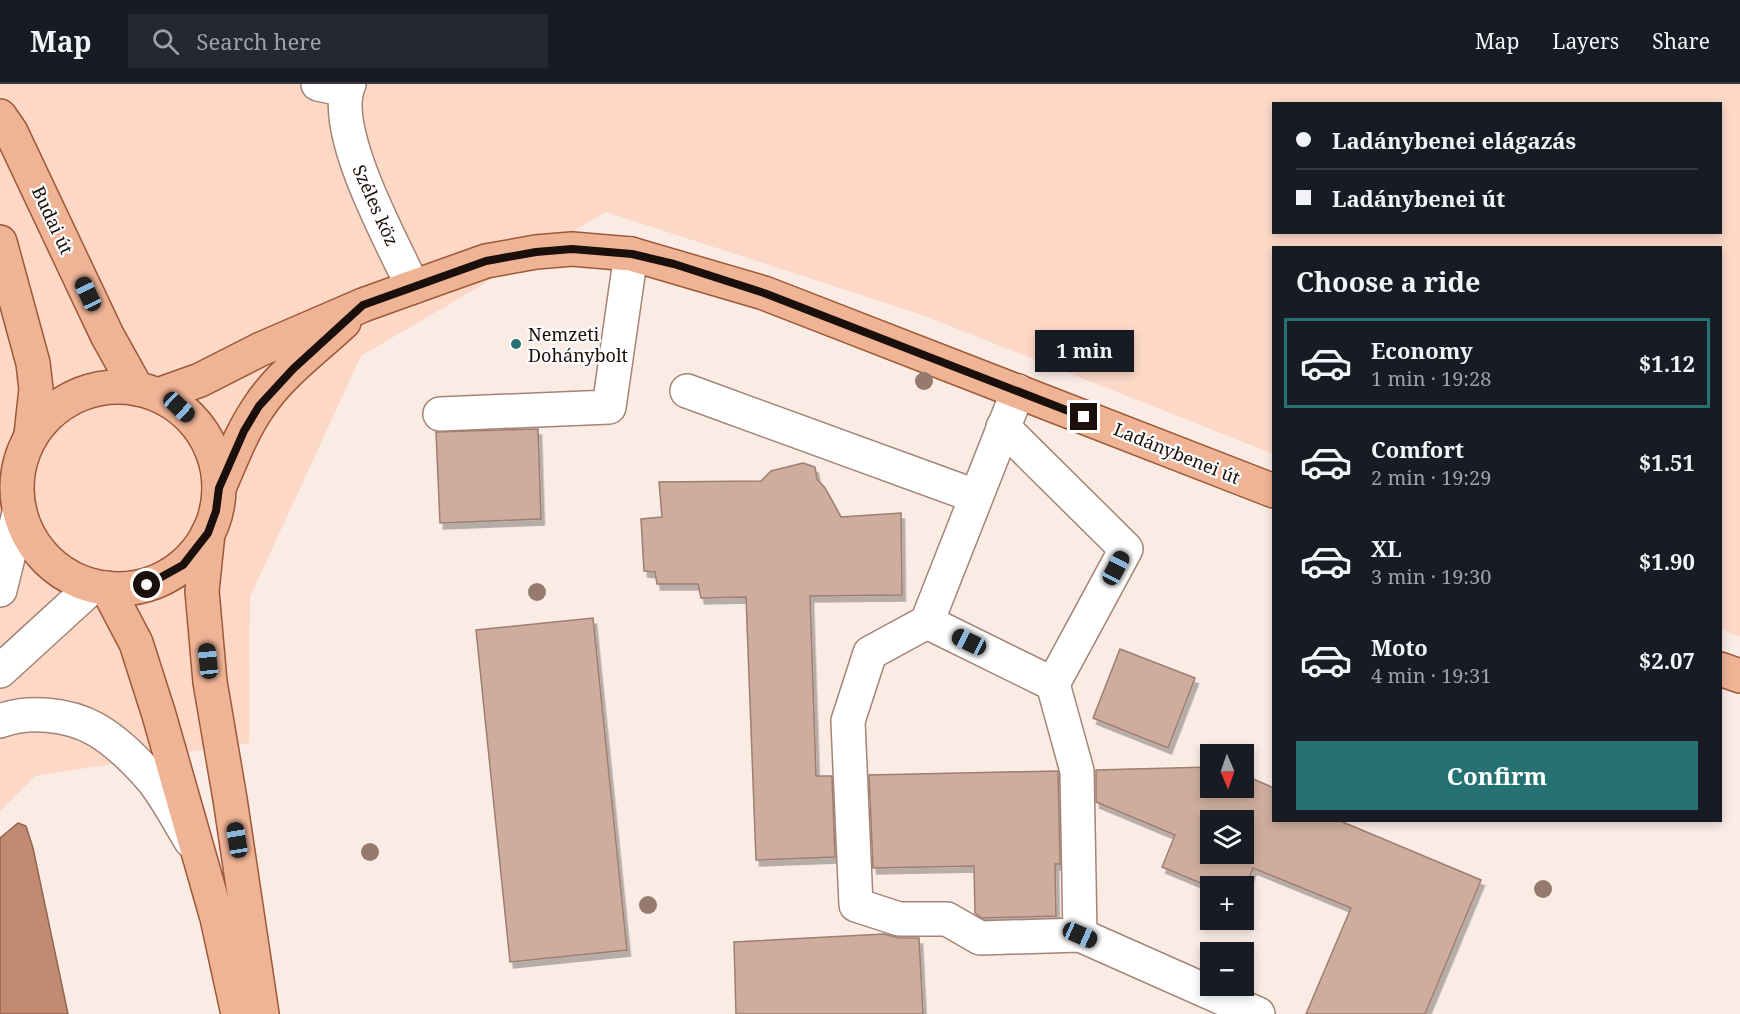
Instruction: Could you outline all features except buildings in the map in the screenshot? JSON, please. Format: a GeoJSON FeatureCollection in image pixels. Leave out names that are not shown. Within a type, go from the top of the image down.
{"type":"FeatureCollection","features":[{"type":"Feature","properties":{"kind":"main road","name":"Budai út"},"geometry":{"type":"LineString","coordinates":[[0,116],[11,132],[112,344],[148,392]]}},
{"type":"Feature","properties":{"kind":"main road"},"geometry":{"type":"LineString","coordinates":[[0,242],[33,363],[36,388],[31,435],[17,473],[19,513],[38,551],[54,567],[72,579],[100,587],[127,589],[166,577],[183,565],[208,533]]}},
{"type":"Feature","properties":{"kind":"main road","name":"Ladánybenei út"},"geometry":{"type":"LineString","coordinates":[[148,392],[200,380],[261,349],[363,305],[486,261],[536,252],[572,249],[632,254],[764,293],[1272,490]]}},
{"type":"Feature","properties":{"kind":"main road"},"geometry":{"type":"LineString","coordinates":[[219,488],[244,431],[259,406],[293,369],[363,305]]}},
{"type":"Feature","properties":{"kind":"main road"},"geometry":{"type":"LineString","coordinates":[[31,435],[46,416],[66,401],[88,391],[112,387],[148,392],[179,407],[196,423],[208,443],[216,465],[219,488],[216,511],[208,533],[202,591],[210,682],[231,799],[262,1014]]}},
{"type":"Feature","properties":{"kind":"main road"},"geometry":{"type":"LineString","coordinates":[[100,587],[136,643],[217,918],[238,1014]]}},
{"type":"Feature","properties":{"kind":"main road"},"geometry":{"type":"LineString","coordinates":[[1722,670],[1740,676]]}},
{"type":"Feature","properties":{"kind":"street","name":"Széles köz"},"geometry":{"type":"LineString","coordinates":[[338,86],[356,163],[413,287]]}},
{"type":"Feature","properties":{"kind":"street"},"geometry":{"type":"LineString","coordinates":[[440,414],[609,407],[632,254]]}},
{"type":"Feature","properties":{"kind":"street"},"geometry":{"type":"LineString","coordinates":[[687,391],[975,496]]}},
{"type":"Feature","properties":{"kind":"street"},"geometry":{"type":"LineString","coordinates":[[1018,391],[927,622],[870,653],[848,721],[856,905],[899,920],[947,919],[980,938],[1080,935],[1258,1014]]}},
{"type":"Feature","properties":{"kind":"street"},"geometry":{"type":"LineString","coordinates":[[1003,427],[1126,549],[1053,684],[1077,771],[1080,935]]}},
{"type":"Feature","properties":{"kind":"street"},"geometry":{"type":"LineString","coordinates":[[0,590],[19,513]]}},
{"type":"Feature","properties":{"kind":"street"},"geometry":{"type":"LineString","coordinates":[[0,671],[100,587]]}},
{"type":"Feature","properties":{"kind":"street"},"geometry":{"type":"LineString","coordinates":[[927,622],[1053,684]]}},
{"type":"Feature","properties":{"kind":"street"},"geometry":{"type":"LineString","coordinates":[[0,721],[15,715],[57,716],[94,728],[123,750],[152,779],[198,853]]}},
{"type":"Feature","properties":{"kind":"shaded area"},"geometry":{"type":"Polygon","coordinates":[[[0,84],[1740,84],[1740,637],[1722,629],[1722,246],[1272,246],[1272,454],[925,316],[606,212],[361,356],[250,597],[249,743],[35,776],[0,811],[0,84]]]}},
{"type":"Feature","properties":{"kind":"shaded area"},"geometry":{"type":"Polygon","coordinates":[[[18,823],[26,826],[33,848],[68,1014],[0,1014],[0,838],[18,823]]]}},
{"type":"Feature","properties":{"kind":"place","name":"Nemzeti Dohánybolt"},"geometry":{"type":"Point","coordinates":[516,344]}},
{"type":"Feature","properties":{"kind":"route"},"geometry":{"type":"LineString","coordinates":[[147,585],[166,577],[198,550],[208,533],[216,511],[219,488],[244,431],[259,406],[293,369],[363,305],[486,261],[536,252],[572,249],[632,254],[674,264],[764,293],[1084,417]]}}]}
